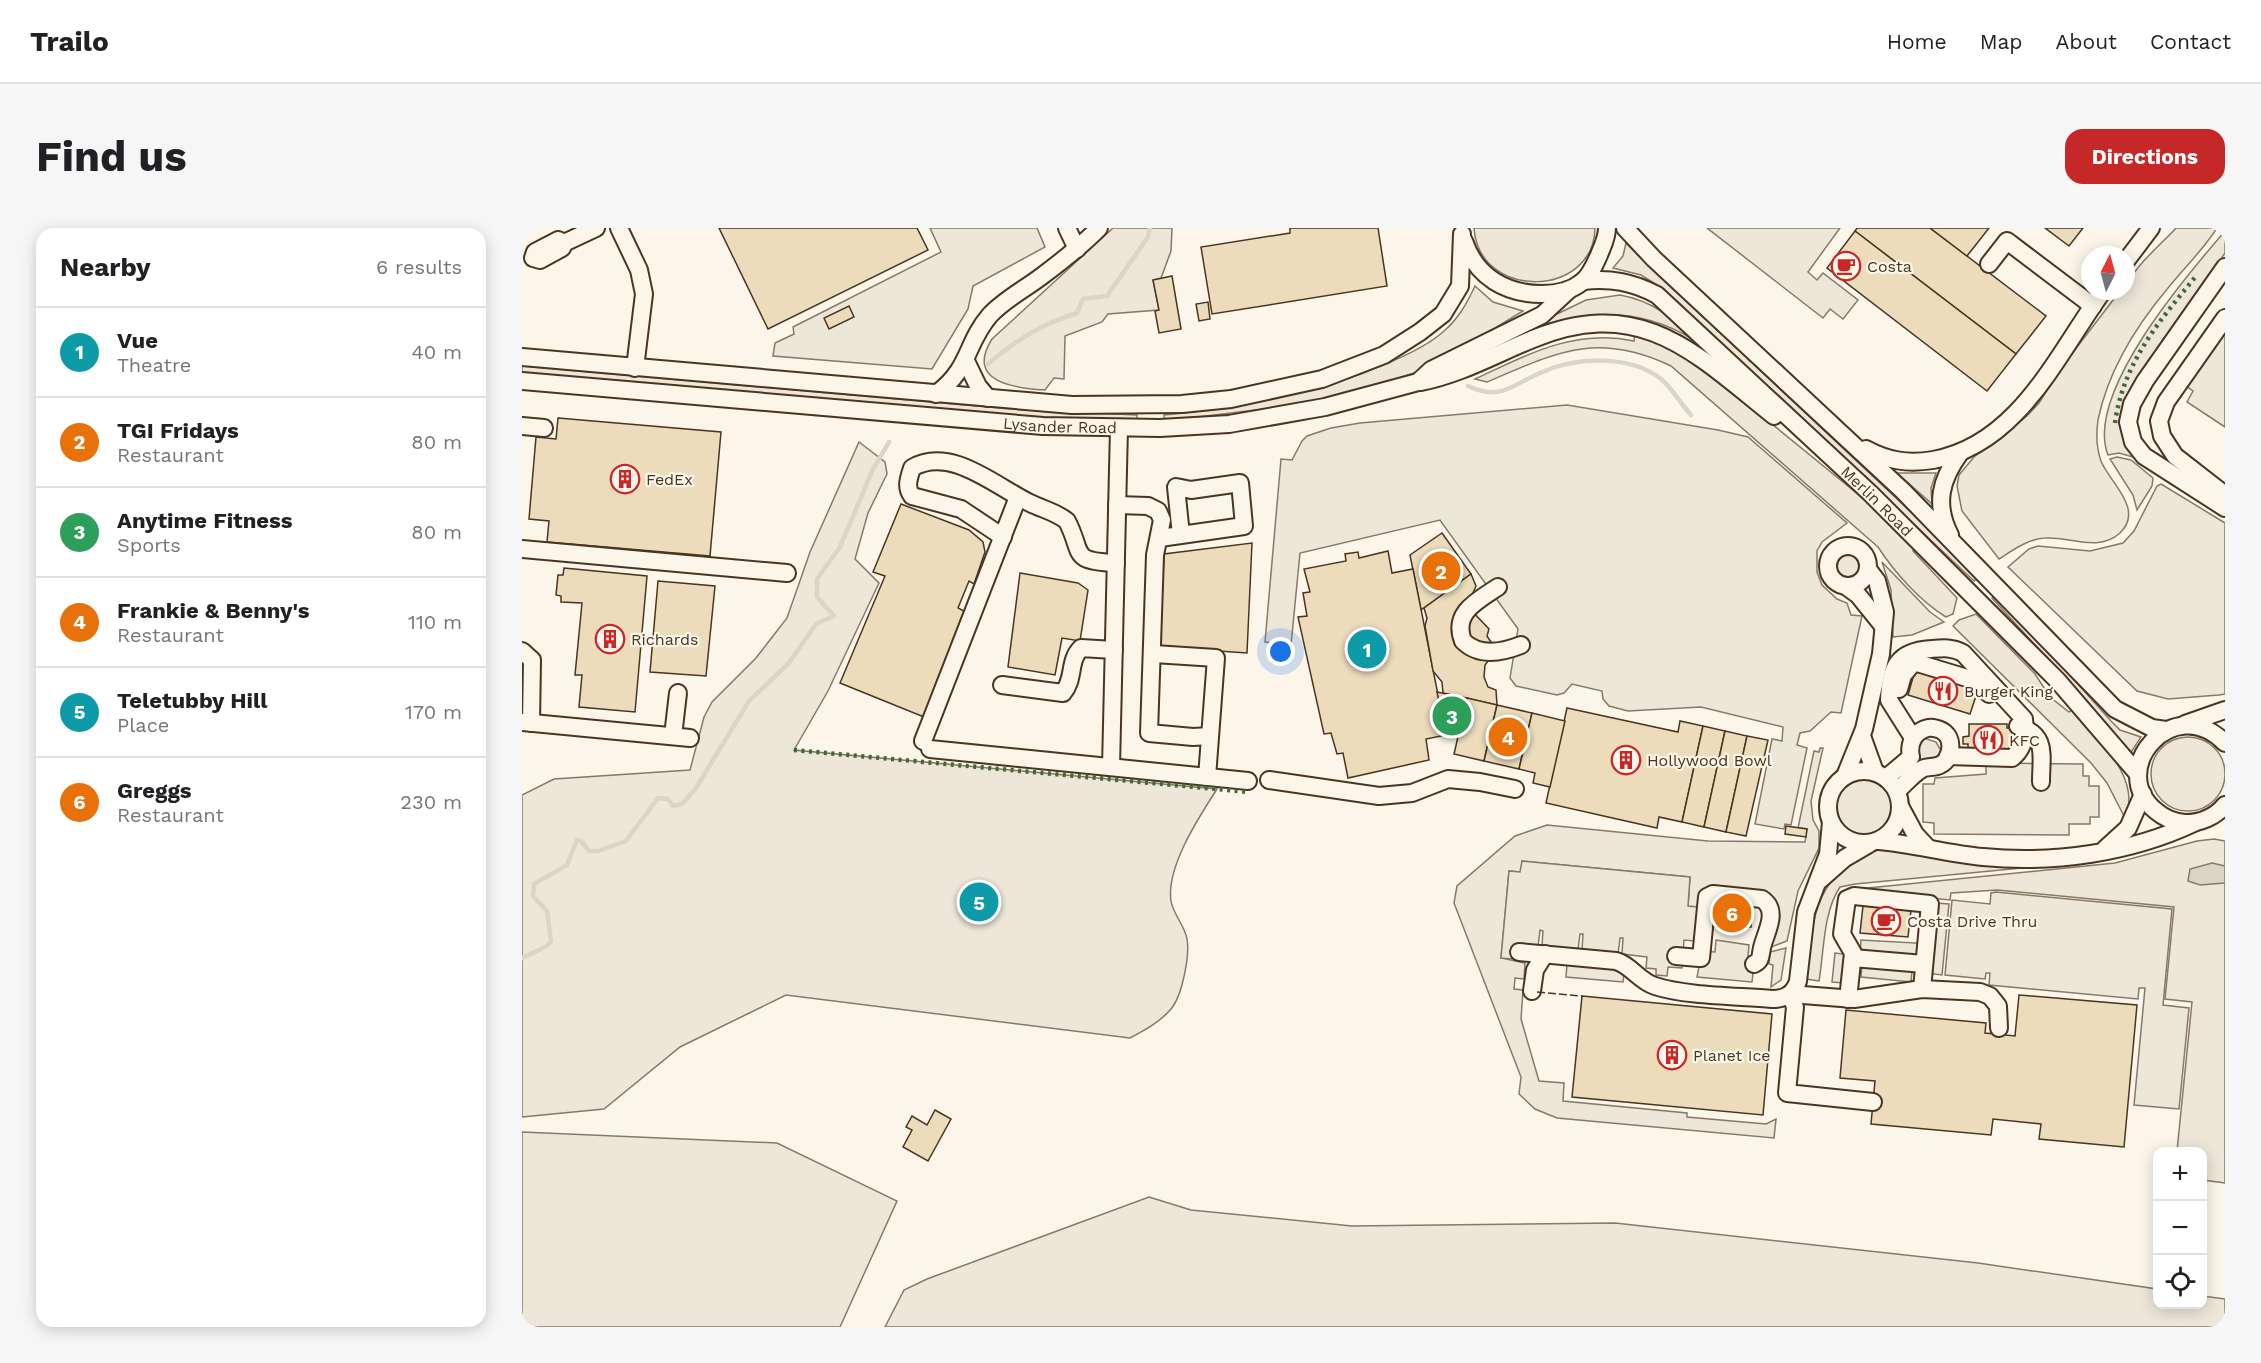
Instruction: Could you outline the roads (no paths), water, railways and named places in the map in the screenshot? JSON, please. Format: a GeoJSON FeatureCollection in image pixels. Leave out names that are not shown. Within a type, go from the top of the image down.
{"type":"FeatureCollection","features":[{"type":"Feature","properties":{"kind":"street"},"geometry":{"type":"LineString","coordinates":[[528,261],[540,260],[562,248],[564,243],[596,228]]}},
{"type":"Feature","properties":{"kind":"street"},"geometry":{"type":"LineString","coordinates":[[619,228],[639,270],[644,294],[635,368]]}},
{"type":"Feature","properties":{"kind":"street"},"geometry":{"type":"LineString","coordinates":[[1067,228],[1077,249]]}},
{"type":"Feature","properties":{"kind":"street"},"geometry":{"type":"LineString","coordinates":[[936,394],[956,378],[966,361],[973,341],[991,315],[1077,249],[1099,228]]}},
{"type":"Feature","properties":{"kind":"street"},"geometry":{"type":"LineString","coordinates":[[1462,231],[1468,253],[1488,278],[1510,291],[1522,294],[1548,294],[1569,290],[1583,281],[1595,264],[1607,237],[1607,228]]}},
{"type":"Feature","properties":{"kind":"street","name":"Merlin Road"},"geometry":{"type":"LineString","coordinates":[[1625,228],[1654,259],[1849,440],[1954,543],[2115,709],[2152,728],[2190,725],[2204,728],[2225,743]]}},
{"type":"Feature","properties":{"kind":"street"},"geometry":{"type":"LineString","coordinates":[[2135,249],[2151,228]]}},
{"type":"Feature","properties":{"kind":"street","name":"Lysander Road"},"geometry":{"type":"LineString","coordinates":[[522,357],[1072,405],[1182,404],[1231,399],[1322,379],[1384,355],[1443,314],[1460,286],[1462,231]]}},
{"type":"Feature","properties":{"kind":"street"},"geometry":{"type":"LineString","coordinates":[[1989,264],[2007,241],[2092,306]]}},
{"type":"Feature","properties":{"kind":"street"},"geometry":{"type":"LineString","coordinates":[[2222,278],[2145,381],[2132,404],[2128,422],[2133,442],[2144,456],[2225,508]]}},
{"type":"Feature","properties":{"kind":"street","name":"Merlin Road"},"geometry":{"type":"LineString","coordinates":[[1583,281],[1600,279],[1632,283],[1657,295],[1870,493],[2058,681],[2138,774]]}},
{"type":"Feature","properties":{"kind":"street","name":"Lysander Road"},"geometry":{"type":"LineString","coordinates":[[522,381],[1032,425],[1119,428],[1228,424],[1325,407],[1418,382],[1431,370],[1542,315],[1569,290]]}},
{"type":"Feature","properties":{"kind":"street"},"geometry":{"type":"LineString","coordinates":[[1849,440],[1881,457],[1898,461],[1926,461],[1973,448],[1998,430],[2024,406],[2096,300]]}},
{"type":"Feature","properties":{"kind":"street"},"geometry":{"type":"LineString","coordinates":[[2225,318],[2166,402],[2159,422],[2162,436],[2175,456],[2225,495]]}},
{"type":"Feature","properties":{"kind":"street"},"geometry":{"type":"LineString","coordinates":[[1418,382],[1442,378],[1555,330],[1608,323],[1647,328],[1668,337],[1703,359],[1870,493]]}},
{"type":"Feature","properties":{"kind":"street"},"geometry":{"type":"LineString","coordinates":[[966,361],[978,386],[988,398]]}},
{"type":"Feature","properties":{"kind":"street"},"geometry":{"type":"LineString","coordinates":[[522,426],[544,428]]}},
{"type":"Feature","properties":{"kind":"street"},"geometry":{"type":"LineString","coordinates":[[1112,767],[1119,428]]}},
{"type":"Feature","properties":{"kind":"street"},"geometry":{"type":"LineString","coordinates":[[1954,543],[1940,507],[1947,471],[1960,453]]}},
{"type":"Feature","properties":{"kind":"street"},"geometry":{"type":"LineString","coordinates":[[1004,537],[961,509],[912,496],[908,491],[908,482],[912,468],[923,462],[944,462],[982,474],[1018,497],[1067,521],[1076,549],[1082,556],[1096,562],[1116,563]]}},
{"type":"Feature","properties":{"kind":"street"},"geometry":{"type":"LineString","coordinates":[[1160,538],[1244,526],[1243,492],[1237,482],[1200,490],[1176,488],[1161,479]]}},
{"type":"Feature","properties":{"kind":"street"},"geometry":{"type":"LineString","coordinates":[[1176,488],[1181,535]]}},
{"type":"Feature","properties":{"kind":"street"},"geometry":{"type":"LineString","coordinates":[[1018,497],[927,745],[1248,781]]}},
{"type":"Feature","properties":{"kind":"street"},"geometry":{"type":"LineString","coordinates":[[1117,505],[1148,506],[1158,512],[1162,520],[1155,555],[1154,654],[1149,733],[1193,737],[1210,736]]}},
{"type":"Feature","properties":{"kind":"street"},"geometry":{"type":"LineString","coordinates":[[1790,994],[1798,981],[1806,912],[1820,881],[1830,846],[1831,822],[1828,805],[1830,794],[1845,776],[1862,736],[1881,654],[1885,612],[1877,581],[1868,569],[1867,558],[1859,549],[1848,546],[1835,550],[1828,561],[1829,574],[1837,584],[1847,587],[1858,595],[1882,626]]}},
{"type":"Feature","properties":{"kind":"street"},"geometry":{"type":"LineString","coordinates":[[522,549],[787,573]]}},
{"type":"Feature","properties":{"kind":"street"},"geometry":{"type":"LineString","coordinates":[[1847,587],[1859,584],[1868,569]]}},
{"type":"Feature","properties":{"kind":"street"},"geometry":{"type":"LineString","coordinates":[[1498,587],[1463,614],[1460,632],[1463,641],[1479,652],[1495,652],[1521,645]]}},
{"type":"Feature","properties":{"kind":"street"},"geometry":{"type":"LineString","coordinates":[[1916,734],[1889,700],[1889,687],[1898,661],[1909,651],[1921,649],[1947,647],[1963,653],[2024,719],[2025,728],[2019,753],[2012,758],[1948,756]]}},
{"type":"Feature","properties":{"kind":"street"},"geometry":{"type":"LineString","coordinates":[[1002,685],[1063,693],[1070,685],[1073,655],[1081,648],[1114,650]]}},
{"type":"Feature","properties":{"kind":"street"},"geometry":{"type":"LineString","coordinates":[[522,651],[532,660],[526,723],[682,737],[678,693]]}},
{"type":"Feature","properties":{"kind":"street"},"geometry":{"type":"LineString","coordinates":[[1154,654],[1216,658],[1207,777]]}},
{"type":"Feature","properties":{"kind":"street"},"geometry":{"type":"LineString","coordinates":[[1916,734],[1898,702],[1903,675],[1914,662],[1977,681],[2015,725],[2034,732],[2040,739],[2041,782]]}},
{"type":"Feature","properties":{"kind":"street"},"geometry":{"type":"LineString","coordinates":[[2225,710],[2170,728],[2146,748],[2138,774],[2142,794],[2151,807],[2163,817],[2178,822],[2225,822]]}},
{"type":"Feature","properties":{"kind":"street"},"geometry":{"type":"LineString","coordinates":[[1845,776],[1864,771],[1886,780],[1924,767],[1940,765],[1948,756],[1950,739],[1944,731],[1930,727],[1916,734],[1910,746],[1911,757],[1886,780]]}},
{"type":"Feature","properties":{"kind":"street"},"geometry":{"type":"LineString","coordinates":[[1862,736],[1915,834],[1928,848]]}},
{"type":"Feature","properties":{"kind":"street"},"geometry":{"type":"LineString","coordinates":[[1269,780],[1283,784],[1380,796],[1412,793],[1448,779],[1515,789]]}},
{"type":"Feature","properties":{"kind":"street"},"geometry":{"type":"LineString","coordinates":[[2104,850],[2128,828],[2142,794]]}},
{"type":"Feature","properties":{"kind":"street"},"geometry":{"type":"LineString","coordinates":[[1831,822],[1841,836],[1848,840],[2008,859],[2065,856],[2143,844],[2201,821],[2225,805]]}},
{"type":"Feature","properties":{"kind":"street"},"geometry":{"type":"LineString","coordinates":[[1820,881],[1845,858],[1895,827],[1901,808]]}},
{"type":"Feature","properties":{"kind":"street"},"geometry":{"type":"LineString","coordinates":[[1676,956],[1700,958],[1707,897],[1713,894],[1762,899],[1768,904],[1771,912],[1761,958],[1754,964]]}},
{"type":"Feature","properties":{"kind":"street"},"geometry":{"type":"LineString","coordinates":[[1848,999],[1853,958],[1842,934],[1844,904],[1847,899],[1854,896],[1930,904],[1922,989]]}},
{"type":"Feature","properties":{"kind":"street"},"geometry":{"type":"LineString","coordinates":[[1519,952],[1621,962],[1641,979],[1661,988],[1772,999],[1790,994],[1848,999],[1922,989],[1985,994],[1998,1006],[1999,1028]]}},
{"type":"Feature","properties":{"kind":"street"},"geometry":{"type":"LineString","coordinates":[[1532,991],[1535,970],[1552,955]]}},
{"type":"Feature","properties":{"kind":"street"},"geometry":{"type":"LineString","coordinates":[[1853,958],[1924,964]]}},
{"type":"Feature","properties":{"kind":"street"},"geometry":{"type":"LineString","coordinates":[[1790,994],[1795,1007],[1787,1093],[1873,1102]]}},
{"type":"Feature","properties":{"kind":"waterway"},"geometry":{"type":"LineString","coordinates":[[988,364],[1030,334],[1052,322],[1077,313],[1083,299],[1107,296],[1148,237],[1150,228]]}},
{"type":"Feature","properties":{"kind":"waterway"},"geometry":{"type":"LineString","coordinates":[[1468,386],[1497,392],[1513,387],[1540,373],[1569,364],[1585,361],[1618,362],[1634,365],[1661,379],[1691,415]]}},
{"type":"Feature","properties":{"kind":"waterway"},"geometry":{"type":"LineString","coordinates":[[522,958],[547,946],[551,941],[547,911],[533,896],[534,884],[567,865],[577,840],[581,841],[589,851],[598,851],[626,841],[658,798],[668,799],[673,806],[682,804],[696,788],[749,701],[788,664],[816,624],[834,616],[817,597],[817,579],[840,547],[873,469],[889,442]]}},
{"type":"Feature","properties":{"kind":"place","name":"Costa"},"geometry":{"type":"Point","coordinates":[1846,266]}},
{"type":"Feature","properties":{"kind":"place","name":"FedEx"},"geometry":{"type":"Point","coordinates":[625,479]}},
{"type":"Feature","properties":{"kind":"place","name":"TGI Fridays"},"geometry":{"type":"Point","coordinates":[1441,571]}},
{"type":"Feature","properties":{"kind":"place","name":"Richards"},"geometry":{"type":"Point","coordinates":[610,639]}},
{"type":"Feature","properties":{"kind":"place","name":"Vue"},"geometry":{"type":"Point","coordinates":[1367,649]}},
{"type":"Feature","properties":{"kind":"place","name":"Burger King"},"geometry":{"type":"Point","coordinates":[1943,691]}},
{"type":"Feature","properties":{"kind":"place","name":"Anytime Fitness"},"geometry":{"type":"Point","coordinates":[1452,716]}},
{"type":"Feature","properties":{"kind":"place","name":"Frankie & Benny's"},"geometry":{"type":"Point","coordinates":[1508,737]}},
{"type":"Feature","properties":{"kind":"place","name":"KFC"},"geometry":{"type":"Point","coordinates":[1988,740]}},
{"type":"Feature","properties":{"kind":"place","name":"Hollywood Bowl"},"geometry":{"type":"Point","coordinates":[1626,760]}},
{"type":"Feature","properties":{"kind":"place","name":"Teletubby Hill"},"geometry":{"type":"Point","coordinates":[979,902]}},
{"type":"Feature","properties":{"kind":"place","name":"Greggs"},"geometry":{"type":"Point","coordinates":[1732,913]}},
{"type":"Feature","properties":{"kind":"place","name":"Costa Drive Thru"},"geometry":{"type":"Point","coordinates":[1886,921]}},
{"type":"Feature","properties":{"kind":"place","name":"Planet Ice"},"geometry":{"type":"Point","coordinates":[1672,1055]}}]}
